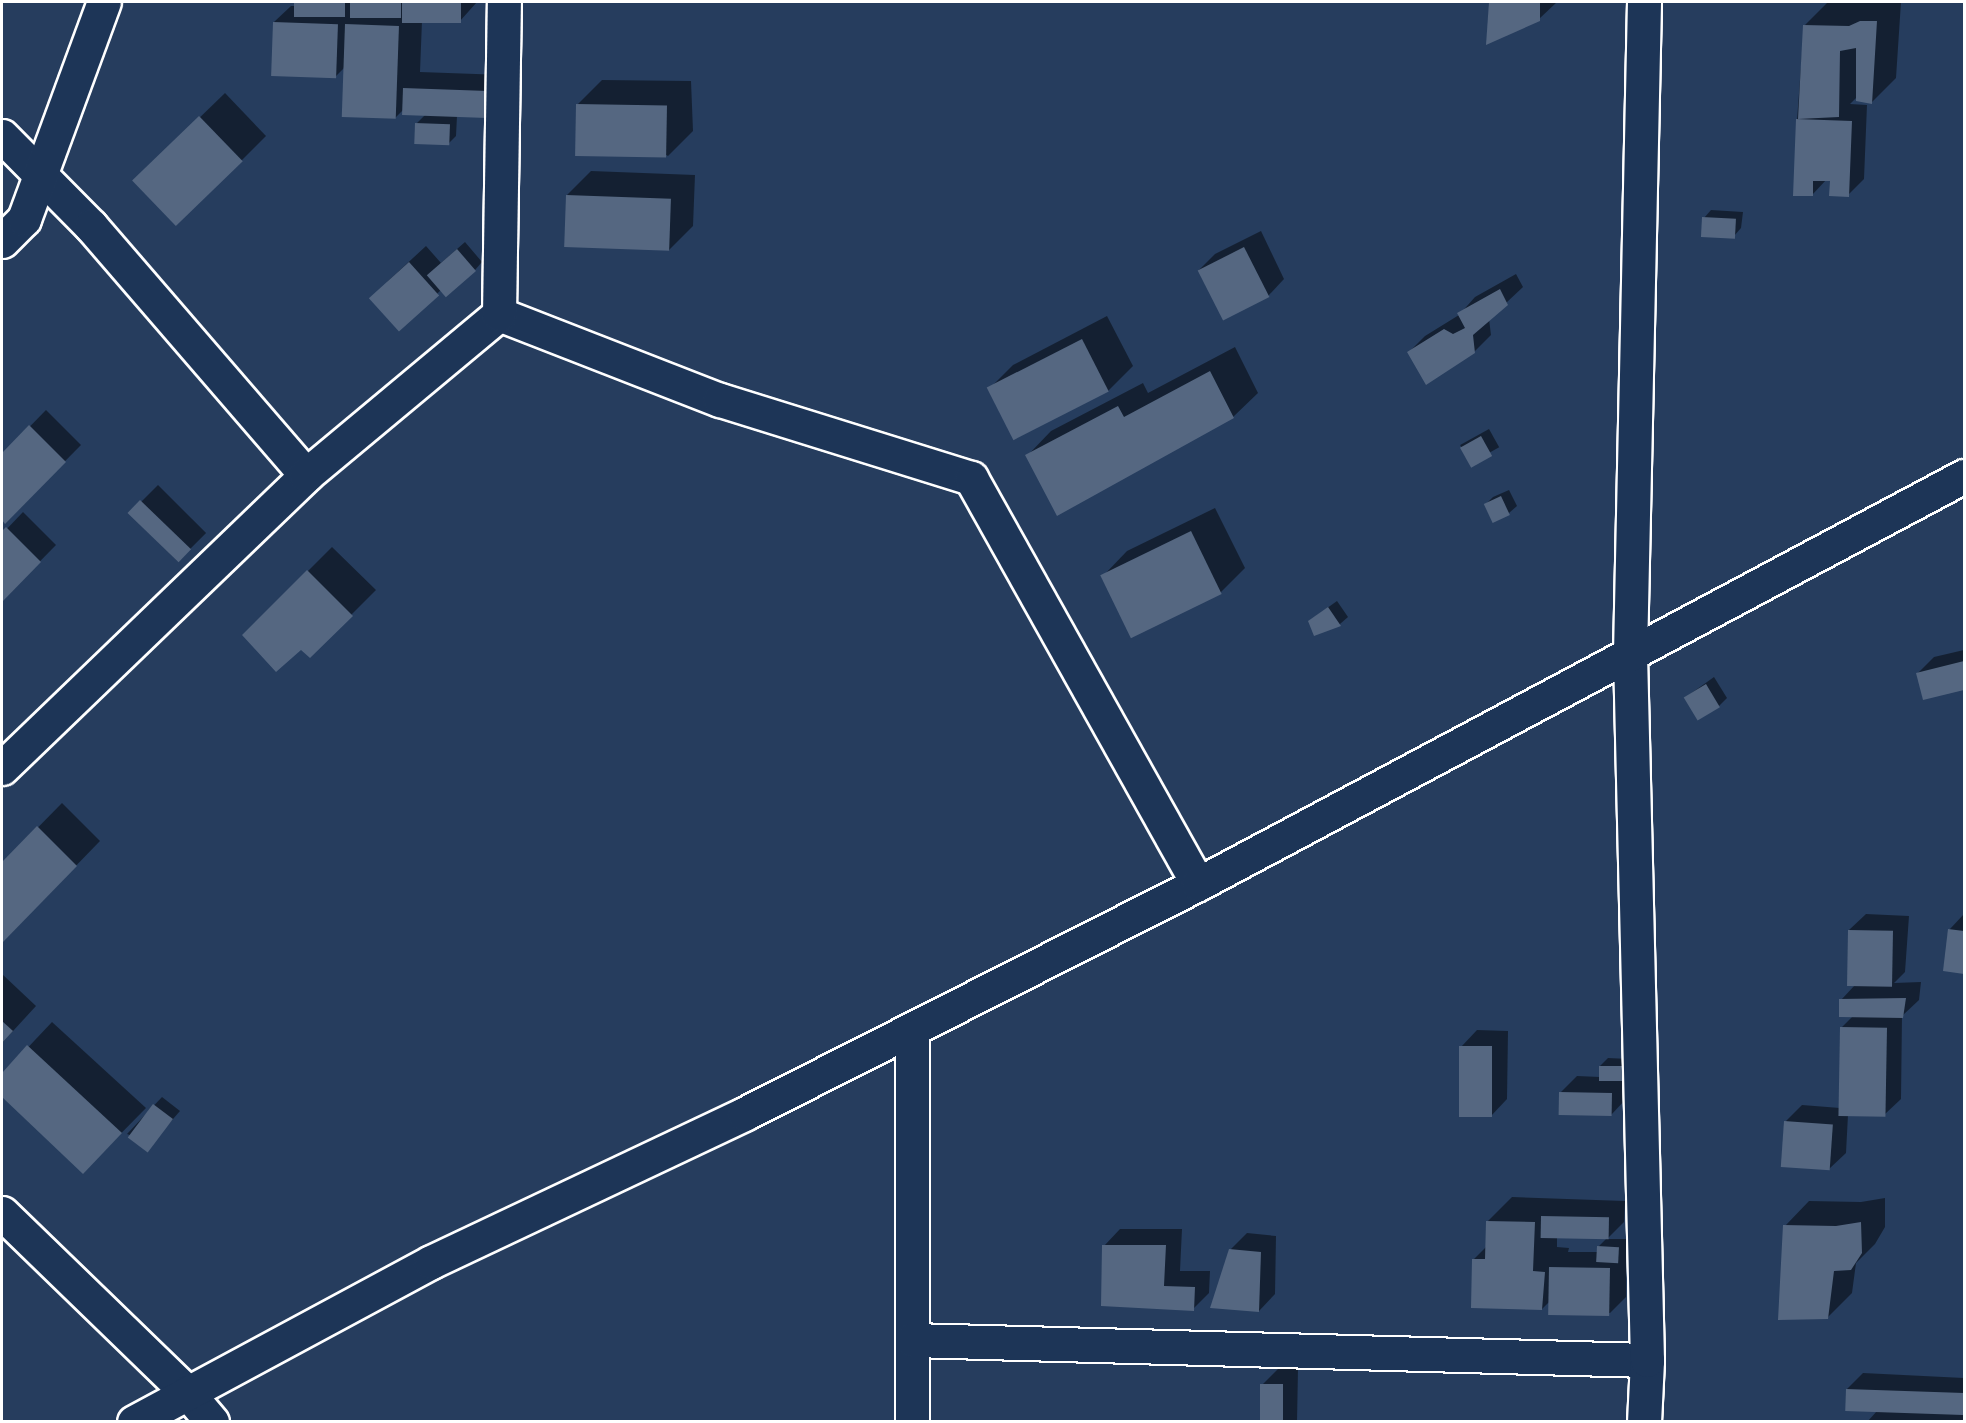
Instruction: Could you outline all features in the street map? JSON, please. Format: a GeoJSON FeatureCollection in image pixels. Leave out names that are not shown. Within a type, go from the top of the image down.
{"type":"FeatureCollection","features":[{"type":"Feature","properties":{"kind":"street"},"geometry":{"type":"LineString","coordinates":[[2,241],[24,219],[104,2]]}},
{"type":"Feature","properties":{"kind":"street"},"geometry":{"type":"LineString","coordinates":[[2,768],[306,475],[499,314],[504,2]]}},
{"type":"Feature","properties":{"kind":"street"},"geometry":{"type":"LineString","coordinates":[[1644,2],[1630,654],[1647,1360],[1644,1422]]}},
{"type":"Feature","properties":{"kind":"street"},"geometry":{"type":"LineString","coordinates":[[2,136],[91,226],[306,475]]}},
{"type":"Feature","properties":{"kind":"street"},"geometry":{"type":"LineString","coordinates":[[499,314],[720,400],[971,478],[1198,884]]}},
{"type":"Feature","properties":{"kind":"street"},"geometry":{"type":"LineString","coordinates":[[134,1422],[430,1262],[744,1114],[1198,884],[1965,476]]}},
{"type":"Feature","properties":{"kind":"street"},"geometry":{"type":"LineString","coordinates":[[912,1029],[912,1422]]}},
{"type":"Feature","properties":{"kind":"street"},"geometry":{"type":"LineString","coordinates":[[2,1213],[187,1392],[212,1422]]}},
{"type":"Feature","properties":{"kind":"street"},"geometry":{"type":"LineString","coordinates":[[912,1340],[1647,1360]]}},
{"type":"Feature","properties":{"kind":"building"},"geometry":{"type":"Polygon","coordinates":[[[294,2],[345,2],[345,17],[294,17],[294,2]]]}},
{"type":"Feature","properties":{"kind":"building"},"geometry":{"type":"Polygon","coordinates":[[[350,2],[401,2],[401,18],[350,18],[350,2]]]}},
{"type":"Feature","properties":{"kind":"building"},"geometry":{"type":"Polygon","coordinates":[[[402,2],[461,2],[461,23],[402,23],[402,2]]]}},
{"type":"Feature","properties":{"kind":"building"},"geometry":{"type":"Polygon","coordinates":[[[1489,2],[1540,2],[1540,21],[1486,45],[1489,2]]]}},
{"type":"Feature","properties":{"kind":"building"},"geometry":{"type":"Polygon","coordinates":[[[1860,21],[1877,21],[1872,104],[1856,101],[1856,48],[1840,51],[1839,117],[1798,119],[1803,25],[1849,26],[1860,21]]]}},
{"type":"Feature","properties":{"kind":"building"},"geometry":{"type":"Polygon","coordinates":[[[273,22],[338,24],[336,78],[271,76],[273,22]]]}},
{"type":"Feature","properties":{"kind":"building"},"geometry":{"type":"Polygon","coordinates":[[[345,24],[399,26],[396,119],[342,117],[345,24]]]}},
{"type":"Feature","properties":{"kind":"building"},"geometry":{"type":"Polygon","coordinates":[[[403,88],[488,91],[487,118],[402,115],[403,88]]]}},
{"type":"Feature","properties":{"kind":"building"},"geometry":{"type":"Polygon","coordinates":[[[576,104],[667,106],[666,158],[575,156],[576,104]]]}},
{"type":"Feature","properties":{"kind":"building"},"geometry":{"type":"Polygon","coordinates":[[[199,116],[243,161],[176,226],[132,181],[199,116]]]}},
{"type":"Feature","properties":{"kind":"building"},"geometry":{"type":"Polygon","coordinates":[[[1796,119],[1852,121],[1849,197],[1829,196],[1830,181],[1813,181],[1813,196],[1793,196],[1796,119]]]}},
{"type":"Feature","properties":{"kind":"building"},"geometry":{"type":"Polygon","coordinates":[[[415,123],[450,124],[449,145],[414,144],[415,123]]]}},
{"type":"Feature","properties":{"kind":"building"},"geometry":{"type":"Polygon","coordinates":[[[566,195],[671,199],[669,251],[564,247],[566,195]]]}},
{"type":"Feature","properties":{"kind":"building"},"geometry":{"type":"Polygon","coordinates":[[[1702,217],[1736,219],[1735,239],[1701,237],[1702,217]]]}},
{"type":"Feature","properties":{"kind":"building"},"geometry":{"type":"Polygon","coordinates":[[[1244,247],[1269,297],[1223,321],[1198,271],[1244,247]]]}},
{"type":"Feature","properties":{"kind":"building"},"geometry":{"type":"Polygon","coordinates":[[[457,249],[476,271],[446,297],[427,275],[457,249]]]}},
{"type":"Feature","properties":{"kind":"building"},"geometry":{"type":"Polygon","coordinates":[[[409,262],[439,295],[399,332],[369,298],[409,262]]]}},
{"type":"Feature","properties":{"kind":"building"},"geometry":{"type":"Polygon","coordinates":[[[1500,289],[1508,305],[1473,335],[1475,353],[1426,385],[1407,352],[1444,329],[1453,334],[1465,328],[1457,313],[1500,289]]]}},
{"type":"Feature","properties":{"kind":"building"},"geometry":{"type":"Polygon","coordinates":[[[1082,339],[1109,392],[1013,440],[987,388],[1082,339]]]}},
{"type":"Feature","properties":{"kind":"building"},"geometry":{"type":"Polygon","coordinates":[[[1210,371],[1234,418],[1057,516],[1025,455],[1118,406],[1124,417],[1210,371]]]}},
{"type":"Feature","properties":{"kind":"building"},"geometry":{"type":"Polygon","coordinates":[[[29,425],[66,462],[5,524],[2,520],[2,453],[29,425]]]}},
{"type":"Feature","properties":{"kind":"building"},"geometry":{"type":"Polygon","coordinates":[[[1481,436],[1492,456],[1471,468],[1460,448],[1481,436]]]}},
{"type":"Feature","properties":{"kind":"building"},"geometry":{"type":"Polygon","coordinates":[[[1501,496],[1510,515],[1493,523],[1484,504],[1501,496]]]}},
{"type":"Feature","properties":{"kind":"building"},"geometry":{"type":"Polygon","coordinates":[[[140,500],[191,549],[179,562],[127,513],[140,500]]]}},
{"type":"Feature","properties":{"kind":"building"},"geometry":{"type":"Polygon","coordinates":[[[6,527],[41,562],[2,602],[2,531],[6,527]]]}},
{"type":"Feature","properties":{"kind":"building"},"geometry":{"type":"Polygon","coordinates":[[[1191,531],[1222,594],[1131,638],[1100,575],[1191,531]]]}},
{"type":"Feature","properties":{"kind":"building"},"geometry":{"type":"Polygon","coordinates":[[[307,570],[353,616],[310,658],[301,650],[276,672],[242,635],[307,570]]]}},
{"type":"Feature","properties":{"kind":"building"},"geometry":{"type":"Polygon","coordinates":[[[1328,607],[1341,626],[1314,636],[1308,621],[1328,607]]]}},
{"type":"Feature","properties":{"kind":"building"},"geometry":{"type":"Polygon","coordinates":[[[1964,661],[1964,690],[1923,700],[1916,673],[1964,661]]]}},
{"type":"Feature","properties":{"kind":"building"},"geometry":{"type":"Polygon","coordinates":[[[1706,684],[1720,707],[1698,721],[1684,697],[1706,684]]]}},
{"type":"Feature","properties":{"kind":"building"},"geometry":{"type":"Polygon","coordinates":[[[37,826],[77,866],[2,943],[2,862],[37,826]]]}},
{"type":"Feature","properties":{"kind":"building"},"geometry":{"type":"Polygon","coordinates":[[[1948,929],[1964,931],[1964,974],[1943,971],[1948,929]]]}},
{"type":"Feature","properties":{"kind":"building"},"geometry":{"type":"Polygon","coordinates":[[[1848,930],[1893,931],[1892,987],[1847,986],[1848,930]]]}},
{"type":"Feature","properties":{"kind":"building"},"geometry":{"type":"Polygon","coordinates":[[[1906,998],[1903,1018],[1839,1017],[1839,999],[1906,998]]]}},
{"type":"Feature","properties":{"kind":"building"},"geometry":{"type":"Polygon","coordinates":[[[2,1021],[13,1031],[2,1043],[2,1021]]]}},
{"type":"Feature","properties":{"kind":"building"},"geometry":{"type":"Polygon","coordinates":[[[1840,1027],[1887,1028],[1885,1117],[1838,1116],[1840,1027]]]}},
{"type":"Feature","properties":{"kind":"building"},"geometry":{"type":"Polygon","coordinates":[[[27,1045],[122,1133],[83,1174],[2,1097],[2,1073],[27,1045]]]}},
{"type":"Feature","properties":{"kind":"building"},"geometry":{"type":"Polygon","coordinates":[[[1459,1046],[1492,1046],[1492,1117],[1459,1117],[1459,1046]]]}},
{"type":"Feature","properties":{"kind":"building"},"geometry":{"type":"Polygon","coordinates":[[[1599,1066],[1622,1066],[1622,1081],[1599,1081],[1599,1066]]]}},
{"type":"Feature","properties":{"kind":"building"},"geometry":{"type":"Polygon","coordinates":[[[1559,1092],[1612,1093],[1612,1116],[1559,1115],[1559,1092]]]}},
{"type":"Feature","properties":{"kind":"building"},"geometry":{"type":"Polygon","coordinates":[[[153,1104],[173,1119],[148,1153],[128,1138],[153,1104]]]}},
{"type":"Feature","properties":{"kind":"building"},"geometry":{"type":"Polygon","coordinates":[[[1784,1121],[1833,1124],[1830,1170],[1781,1167],[1784,1121]]]}},
{"type":"Feature","properties":{"kind":"building"},"geometry":{"type":"Polygon","coordinates":[[[1541,1216],[1609,1217],[1609,1239],[1541,1238],[1541,1216]]]}},
{"type":"Feature","properties":{"kind":"building"},"geometry":{"type":"Polygon","coordinates":[[[1486,1221],[1535,1222],[1533,1271],[1545,1272],[1542,1310],[1471,1308],[1472,1259],[1485,1259],[1486,1221]]]}},
{"type":"Feature","properties":{"kind":"building"},"geometry":{"type":"Polygon","coordinates":[[[1861,1222],[1862,1253],[1851,1270],[1834,1271],[1828,1319],[1778,1320],[1783,1225],[1836,1226],[1861,1222]]]}},
{"type":"Feature","properties":{"kind":"building"},"geometry":{"type":"Polygon","coordinates":[[[1102,1245],[1166,1245],[1164,1286],[1195,1287],[1194,1311],[1101,1306],[1102,1245]]]}},
{"type":"Feature","properties":{"kind":"building"},"geometry":{"type":"Polygon","coordinates":[[[1597,1246],[1619,1247],[1618,1263],[1596,1262],[1597,1246]]]}},
{"type":"Feature","properties":{"kind":"building"},"geometry":{"type":"Polygon","coordinates":[[[1229,1249],[1261,1252],[1259,1312],[1210,1308],[1229,1249]]]}},
{"type":"Feature","properties":{"kind":"building"},"geometry":{"type":"Polygon","coordinates":[[[1549,1267],[1610,1268],[1609,1316],[1548,1315],[1549,1267]]]}},
{"type":"Feature","properties":{"kind":"building"},"geometry":{"type":"Polygon","coordinates":[[[1260,1384],[1283,1384],[1283,1422],[1260,1422],[1260,1384]]]}},
{"type":"Feature","properties":{"kind":"building"},"geometry":{"type":"Polygon","coordinates":[[[1846,1389],[1964,1393],[1963,1415],[1845,1411],[1846,1389]]]}}]}
